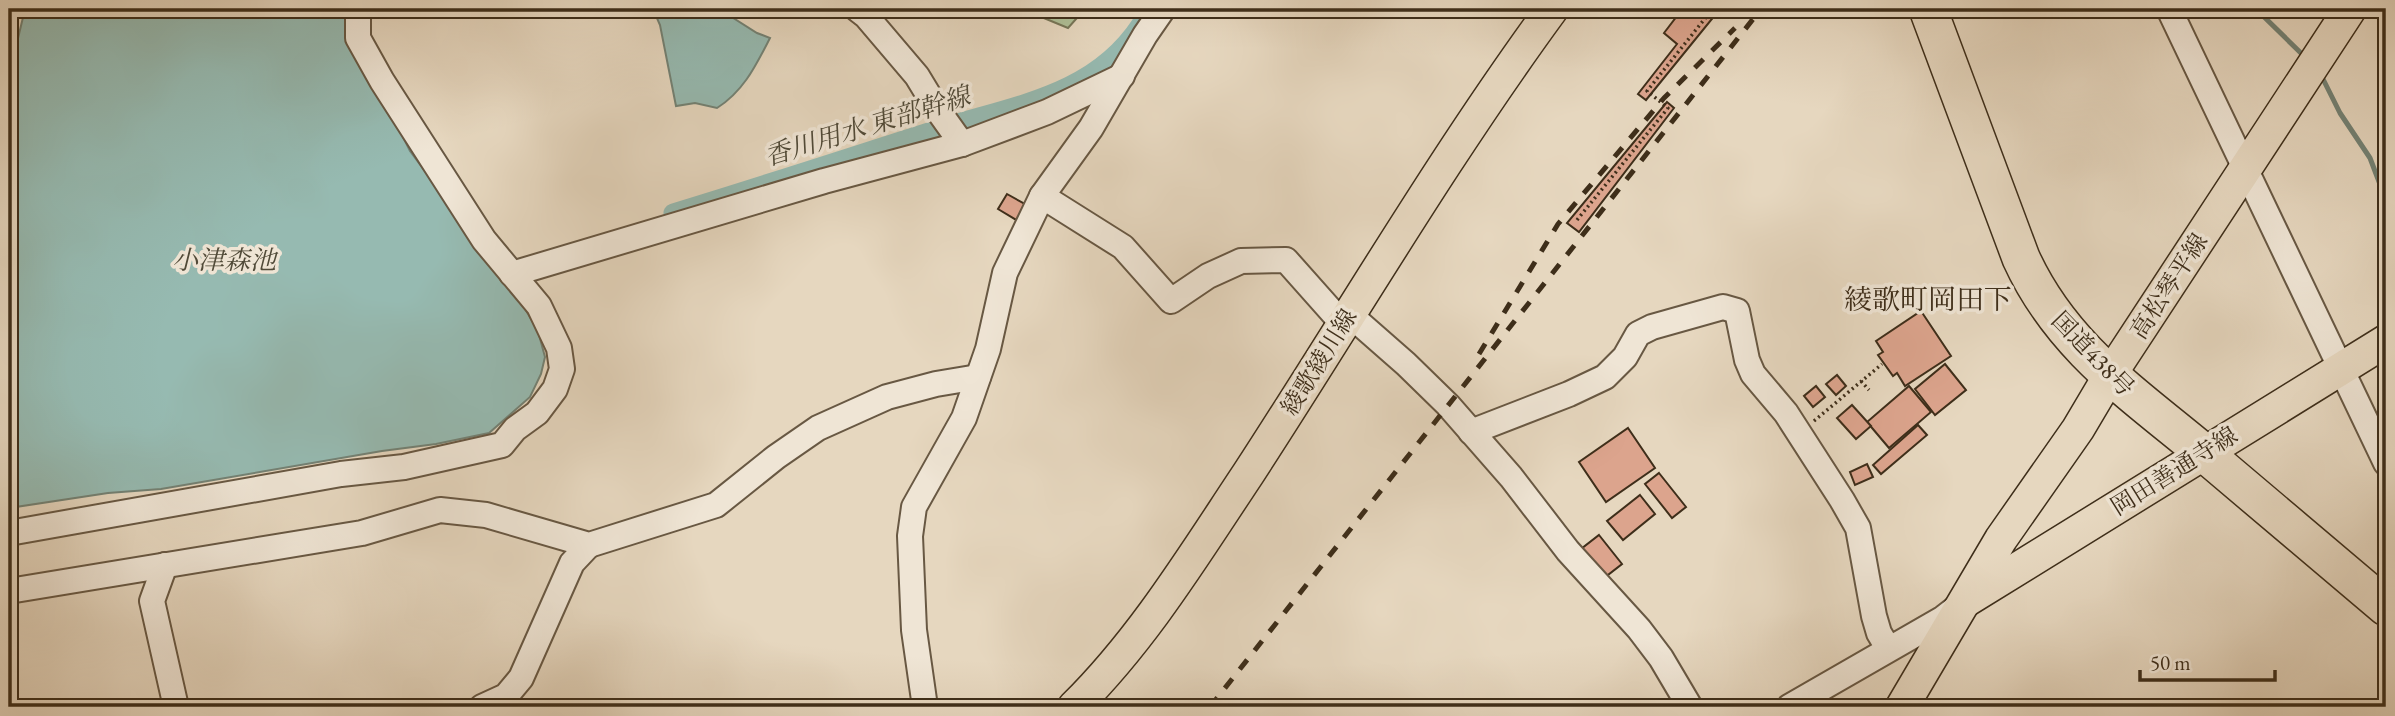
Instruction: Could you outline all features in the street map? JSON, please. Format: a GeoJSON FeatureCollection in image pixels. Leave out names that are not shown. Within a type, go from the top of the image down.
{"type":"FeatureCollection","features":[{"type":"Feature","properties":{"kind":"highway","name":"国道438号"},"geometry":{"type":"LineString","coordinates":[[1928,9],[1994,191],[2034,286],[2054,317],[2110,375],[2386,607]]}},
{"type":"Feature","properties":{"kind":"main road","name":"綾歌綾川線"},"geometry":{"type":"LineString","coordinates":[[1074,707],[1101,681],[1149,620],[1259,457],[1447,161],[1552,9]]}},
{"type":"Feature","properties":{"kind":"main road","name":"高松琴平線"},"geometry":{"type":"LineString","coordinates":[[1902,707],[2001,539],[2078,429],[2110,375],[2350,9]]}},
{"type":"Feature","properties":{"kind":"main road","name":"岡田善通寺線"},"geometry":{"type":"LineString","coordinates":[[1963,602],[2386,341]]}},
{"type":"Feature","properties":{"kind":"street"},"geometry":{"type":"LineString","coordinates":[[9,533],[341,474],[404,467],[502,445],[515,429],[537,413],[555,389],[562,369],[559,348],[539,306],[484,240],[382,81],[358,38],[358,9]]}},
{"type":"Feature","properties":{"kind":"street"},"geometry":{"type":"LineString","coordinates":[[857,9],[917,76],[962,144]]}},
{"type":"Feature","properties":{"kind":"street"},"geometry":{"type":"LineString","coordinates":[[925,707],[914,629],[910,536],[914,508],[964,418],[988,349],[1005,273],[1042,196],[1091,128],[1163,9]]}},
{"type":"Feature","properties":{"kind":"street"},"geometry":{"type":"LineString","coordinates":[[2169,9],[2244,171],[2386,463]]}},
{"type":"Feature","properties":{"kind":"street"},"geometry":{"type":"LineString","coordinates":[[512,274],[824,181],[962,144],[1046,112],[1122,76]]}},
{"type":"Feature","properties":{"kind":"street"},"geometry":{"type":"LineString","coordinates":[[1042,196],[1123,247],[1171,301],[1209,276],[1241,261],[1286,260],[1334,314],[1347,318],[1406,364],[1471,432],[1511,477],[1567,551],[1639,629],[1661,658],[1690,707]]}},
{"type":"Feature","properties":{"kind":"street"},"geometry":{"type":"LineString","coordinates":[[1471,432],[1605,377],[1625,357],[1638,334],[1652,327],[1723,307],[1737,311],[1747,360],[1753,374],[1786,413],[1858,528],[1874,615],[1879,633],[1888,648]]}},
{"type":"Feature","properties":{"kind":"street"},"geometry":{"type":"LineString","coordinates":[[482,707],[506,696],[521,678],[572,564],[589,545],[716,505],[776,457],[818,428],[887,397],[936,384],[978,377]]}},
{"type":"Feature","properties":{"kind":"street"},"geometry":{"type":"LineString","coordinates":[[9,591],[362,533],[440,510],[486,515],[589,545]]}},
{"type":"Feature","properties":{"kind":"street"},"geometry":{"type":"LineString","coordinates":[[165,565],[152,601],[176,707]]}},
{"type":"Feature","properties":{"kind":"street"},"geometry":{"type":"LineString","coordinates":[[1789,707],[1942,619],[1963,602]]}},
{"type":"Feature","properties":{"kind":"path"},"geometry":{"type":"LineString","coordinates":[[1577,219],[1668,108],[1647,91],[1707,16],[1698,9]]}},
{"type":"Feature","properties":{"kind":"path"},"geometry":{"type":"LineString","coordinates":[[1799,433],[1882,363]]}},
{"type":"Feature","properties":{"kind":"path"},"geometry":{"type":"LineString","coordinates":[[1861,381],[1868,390]]}},
{"type":"Feature","properties":{"kind":"green space"},"geometry":{"type":"Polygon","coordinates":[[[1022,9],[1085,9],[1068,28],[1022,9]]]}},
{"type":"Feature","properties":{"kind":"water","name":"小津森池"},"geometry":{"type":"Polygon","coordinates":[[[25,9],[346,9],[346,23],[410,151],[517,295],[538,331],[545,357],[541,374],[530,397],[489,433],[161,489],[108,493],[9,508],[9,76],[15,73],[14,55],[25,9]]]}},
{"type":"Feature","properties":{"kind":"water"},"geometry":{"type":"Polygon","coordinates":[[[653,9],[719,9],[770,38],[748,77],[735,94],[717,108],[695,103],[676,106],[660,25],[653,9]]]}},
{"type":"Feature","properties":{"kind":"building"},"geometry":{"type":"Polygon","coordinates":[[[1677,9],[1720,9],[1646,100],[1638,94],[1677,44],[1664,33],[1680,12],[1677,9]]]}},
{"type":"Feature","properties":{"kind":"building"},"geometry":{"type":"Polygon","coordinates":[[[1667,102],[1674,108],[1579,232],[1567,223],[1667,102]]]}},
{"type":"Feature","properties":{"kind":"building"},"geometry":{"type":"Polygon","coordinates":[[[1007,194],[1032,208],[1023,224],[998,209],[1007,194]]]}},
{"type":"Feature","properties":{"kind":"building"},"geometry":{"type":"Polygon","coordinates":[[[1921,311],[1951,356],[1905,386],[1897,373],[1893,376],[1878,355],[1883,352],[1876,341],[1921,311]]]}},
{"type":"Feature","properties":{"kind":"building"},"geometry":{"type":"Polygon","coordinates":[[[1945,364],[1966,390],[1935,415],[1915,389],[1945,364]]]}},
{"type":"Feature","properties":{"kind":"building"},"geometry":{"type":"Polygon","coordinates":[[[1837,375],[1846,386],[1836,395],[1826,384],[1837,375]]]}},
{"type":"Feature","properties":{"kind":"building"},"geometry":{"type":"Polygon","coordinates":[[[1816,386],[1825,397],[1813,407],[1804,396],[1816,386]]]}},
{"type":"Feature","properties":{"kind":"building"},"geometry":{"type":"Polygon","coordinates":[[[1909,386],[1931,412],[1889,448],[1867,422],[1909,386]]]}},
{"type":"Feature","properties":{"kind":"building"},"geometry":{"type":"Polygon","coordinates":[[[1852,405],[1871,426],[1856,439],[1837,418],[1852,405]]]}},
{"type":"Feature","properties":{"kind":"building"},"geometry":{"type":"Polygon","coordinates":[[[1918,425],[1927,435],[1881,474],[1873,465],[1918,425]]]}},
{"type":"Feature","properties":{"kind":"building"},"geometry":{"type":"Polygon","coordinates":[[[1628,428],[1655,468],[1606,502],[1579,462],[1628,428]]]}},
{"type":"Feature","properties":{"kind":"building"},"geometry":{"type":"Polygon","coordinates":[[[1867,464],[1873,477],[1855,485],[1850,472],[1867,464]]]}},
{"type":"Feature","properties":{"kind":"building"},"geometry":{"type":"Polygon","coordinates":[[[1659,473],[1686,507],[1672,518],[1645,484],[1659,473]]]}},
{"type":"Feature","properties":{"kind":"building"},"geometry":{"type":"Polygon","coordinates":[[[1640,495],[1655,514],[1623,540],[1607,521],[1640,495]]]}},
{"type":"Feature","properties":{"kind":"building"},"geometry":{"type":"Polygon","coordinates":[[[1599,535],[1622,564],[1604,578],[1581,549],[1599,535]]]}},
{"type":"Feature","properties":{"kind":"waterway"},"geometry":{"type":"LineString","coordinates":[[2256,9],[2306,58]]}},
{"type":"Feature","properties":{"kind":"waterway","name":"香川用水 東部幹線"},"geometry":{"type":"LineString","coordinates":[[673,213],[1053,93],[1100,67],[1127,43],[1141,24]]}},
{"type":"Feature","properties":{"kind":"waterway"},"geometry":{"type":"LineString","coordinates":[[2320,73],[2340,113],[2370,158],[2386,200]]}},
{"type":"Feature","properties":{"kind":"railway"},"geometry":{"type":"LineString","coordinates":[[1210,707],[1761,9]]}},
{"type":"Feature","properties":{"kind":"railway"},"geometry":{"type":"LineString","coordinates":[[1479,354],[1558,224],[1664,98],[1735,28]]}},
{"type":"Feature","properties":{"kind":"district","name":"綾歌町岡田下"},"geometry":{"type":"Point","coordinates":[1928,299]}}]}
